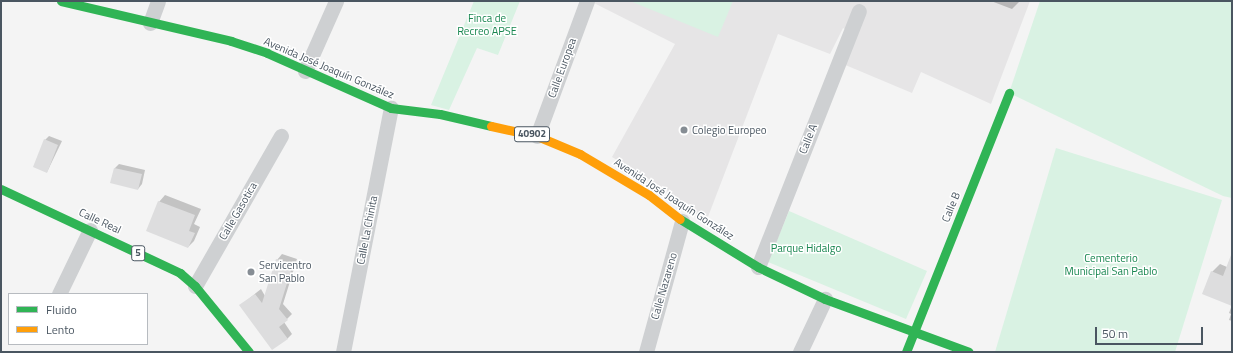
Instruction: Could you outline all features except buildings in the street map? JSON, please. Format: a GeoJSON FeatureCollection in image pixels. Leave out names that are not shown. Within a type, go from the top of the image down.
{"type":"FeatureCollection","features":[{"type":"Feature","properties":{"kind":"main road","name":"Avenida José Joaquín González"},"geometry":{"type":"LineString","coordinates":[[61,1],[231,41],[267,53],[391,108],[440,114],[537,136],[586,158],[649,195],[682,221],[758,268],[825,299],[969,352]]}},
{"type":"Feature","properties":{"kind":"main road","name":"Calle B"},"geometry":{"type":"LineString","coordinates":[[906,352],[1009,93]]}},
{"type":"Feature","properties":{"kind":"main road","name":"Calle Real"},"geometry":{"type":"LineString","coordinates":[[1,189],[180,273],[195,286],[250,352]]}},
{"type":"Feature","properties":{"kind":"street"},"geometry":{"type":"LineString","coordinates":[[150,23],[158,1]]}},
{"type":"Feature","properties":{"kind":"street"},"geometry":{"type":"LineString","coordinates":[[305,71],[336,1]]}},
{"type":"Feature","properties":{"kind":"street","name":"Calle Europea"},"geometry":{"type":"LineString","coordinates":[[537,136],[587,1]]}},
{"type":"Feature","properties":{"kind":"street","name":"Calle A"},"geometry":{"type":"LineString","coordinates":[[758,268],[859,11]]}},
{"type":"Feature","properties":{"kind":"street","name":"Calle La Chinita"},"geometry":{"type":"LineString","coordinates":[[343,352],[391,108]]}},
{"type":"Feature","properties":{"kind":"street","name":"Calle Gasotica"},"geometry":{"type":"LineString","coordinates":[[195,286],[281,136]]}},
{"type":"Feature","properties":{"kind":"street","name":"Calle Nazareno"},"geometry":{"type":"LineString","coordinates":[[646,352],[682,221]]}},
{"type":"Feature","properties":{"kind":"street"},"geometry":{"type":"LineString","coordinates":[[59,293],[90,230]]}},
{"type":"Feature","properties":{"kind":"street"},"geometry":{"type":"LineString","coordinates":[[800,352],[825,299]]}},
{"type":"Feature","properties":{"kind":"shaded area","name":"Colegio Europeo"},"geometry":{"type":"Polygon","coordinates":[[[590,1],[1030,1],[991,104],[921,72],[912,93],[843,64],[856,35],[843,28],[830,54],[778,34],[706,222],[662,187],[612,157],[675,44],[590,1]]]}},
{"type":"Feature","properties":{"kind":"green space","name":"Finca de Recreo APSE"},"geometry":{"type":"Polygon","coordinates":[[[474,1],[520,1],[498,55],[477,48],[449,110],[431,105],[474,1]]]}},
{"type":"Feature","properties":{"kind":"green space"},"geometry":{"type":"Polygon","coordinates":[[[630,1],[733,1],[718,37],[630,1]]]}},
{"type":"Feature","properties":{"kind":"green space"},"geometry":{"type":"Polygon","coordinates":[[[1040,1],[1232,1],[1232,198],[1223,196],[1009,93],[1040,1]]]}},
{"type":"Feature","properties":{"kind":"green space","name":"Cementerio Municipal San Pablo"},"geometry":{"type":"Polygon","coordinates":[[[1056,148],[1222,200],[1175,352],[995,352],[1056,148]]]}},
{"type":"Feature","properties":{"kind":"green space","name":"Parque Hidalgo"},"geometry":{"type":"Polygon","coordinates":[[[789,211],[927,271],[906,319],[768,262],[789,211]]]}},
{"type":"Feature","properties":{"kind":"traffic: fast"},"geometry":{"type":"LineString","coordinates":[[61,1],[231,41],[267,53],[391,108],[440,114],[491,126]]}},
{"type":"Feature","properties":{"kind":"traffic: fast"},"geometry":{"type":"LineString","coordinates":[[906,352],[1009,93]]}},
{"type":"Feature","properties":{"kind":"traffic: fast"},"geometry":{"type":"LineString","coordinates":[[1,189],[180,273],[195,286],[249,352]]}},
{"type":"Feature","properties":{"kind":"traffic: fast"},"geometry":{"type":"LineString","coordinates":[[680,219],[758,267],[825,299],[969,352]]}},
{"type":"Feature","properties":{"kind":"traffic: slow"},"geometry":{"type":"LineString","coordinates":[[491,126],[537,136],[580,154],[649,195],[680,219]]}},
{"type":"Feature","properties":{"kind":"place","name":"Colegio Europeo"},"geometry":{"type":"Point","coordinates":[684,130]}},
{"type":"Feature","properties":{"kind":"place","name":"Servicentro San Pablo"},"geometry":{"type":"Point","coordinates":[251,272]}}]}
